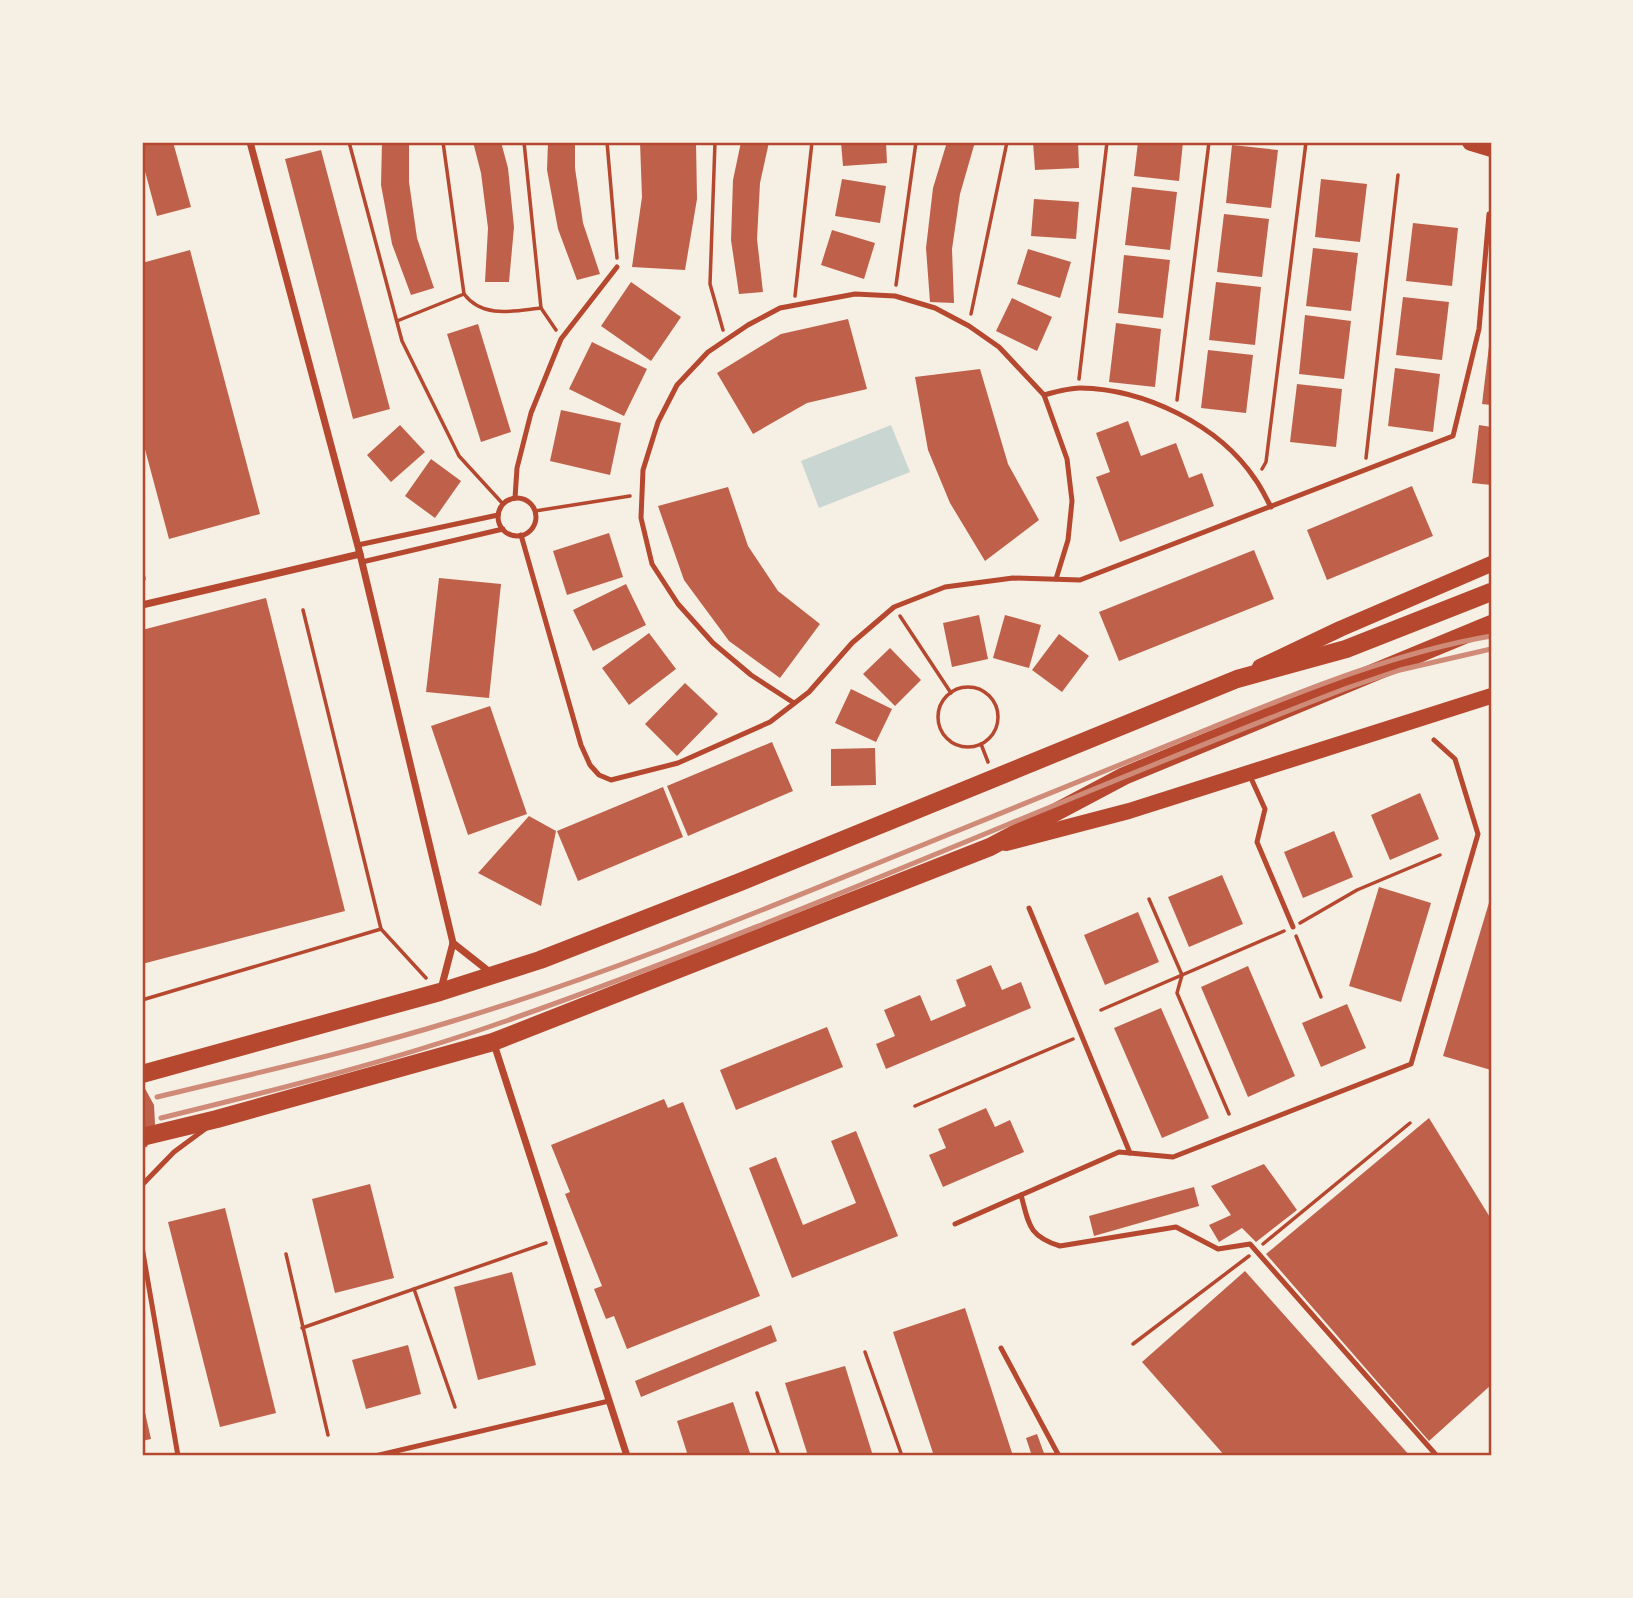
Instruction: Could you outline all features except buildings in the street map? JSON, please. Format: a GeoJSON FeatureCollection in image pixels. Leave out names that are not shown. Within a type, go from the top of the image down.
{"type":"FeatureCollection","features":[{"type":"Feature","properties":{"kind":"highway"},"geometry":{"type":"LineString","coordinates":[[1471,142],[1491,148]]}},
{"type":"Feature","properties":{"kind":"highway"},"geometry":{"type":"LineString","coordinates":[[142,1074],[495,976],[740,882],[1237,678],[1346,649],[1491,592]]}},
{"type":"Feature","properties":{"kind":"highway"},"geometry":{"type":"LineString","coordinates":[[142,1137],[217,1119],[493,1042],[990,847],[1124,776],[1491,624]]}},
{"type":"Feature","properties":{"kind":"main road"},"geometry":{"type":"LineString","coordinates":[[1237,678],[1340,628],[1491,564]]}},
{"type":"Feature","properties":{"kind":"main road"},"geometry":{"type":"LineString","coordinates":[[990,847],[1129,811],[1491,696]]}},
{"type":"Feature","properties":{"kind":"street"},"geometry":{"type":"LineString","coordinates":[[250,142],[360,554],[453,943],[440,992]]}},
{"type":"Feature","properties":{"kind":"street"},"geometry":{"type":"LineString","coordinates":[[142,605],[360,554]]}},
{"type":"Feature","properties":{"kind":"street"},"geometry":{"type":"LineString","coordinates":[[453,943],[495,976]]}},
{"type":"Feature","properties":{"kind":"street"},"geometry":{"type":"LineString","coordinates":[[493,1042],[627,1456]]}},
{"type":"Feature","properties":{"kind":"lane"},"geometry":{"type":"LineString","coordinates":[[521,535],[581,745],[590,765],[600,775],[611,780],[678,763],[770,722],[809,692],[852,643],[894,607],[945,587],[1013,578],[1080,580],[1453,436],[1479,330],[1489,214]]}},
{"type":"Feature","properties":{"kind":"lane"},"geometry":{"type":"LineString","coordinates":[[515,498],[517,468],[531,413],[561,339],[617,267]]}},
{"type":"Feature","properties":{"kind":"lane"},"geometry":{"type":"LineString","coordinates":[[794,704],[751,675],[713,643],[678,604],[652,564],[641,518],[643,470],[658,422],[677,384],[708,352],[769,314],[794,305],[855,295],[895,296],[935,308],[969,326],[999,347],[1044,395],[1067,459],[1072,501],[1068,540],[1056,579]]}},
{"type":"Feature","properties":{"kind":"lane"},"geometry":{"type":"LineString","coordinates":[[1044,395],[1078,388],[1108,390],[1140,398],[1176,413],[1209,432],[1235,454],[1256,479],[1270,507]]}},
{"type":"Feature","properties":{"kind":"lane"},"geometry":{"type":"LineString","coordinates":[[515,498],[527,501],[535,511],[535,524],[521,535],[509,534],[503,529],[498,515],[503,504],[515,498]]}},
{"type":"Feature","properties":{"kind":"lane"},"geometry":{"type":"LineString","coordinates":[[360,554],[498,515]]}},
{"type":"Feature","properties":{"kind":"lane"},"geometry":{"type":"LineString","coordinates":[[360,554],[503,529]]}},
{"type":"Feature","properties":{"kind":"lane"},"geometry":{"type":"LineString","coordinates":[[955,1224],[1119,1152],[1173,1157],[1411,1064],[1478,834],[1455,759],[1434,740]]}},
{"type":"Feature","properties":{"kind":"lane"},"geometry":{"type":"LineString","coordinates":[[1249,773],[1265,809],[1257,842],[1293,927]]}},
{"type":"Feature","properties":{"kind":"lane"},"geometry":{"type":"LineString","coordinates":[[1029,908],[1130,1153]]}},
{"type":"Feature","properties":{"kind":"lane"},"geometry":{"type":"LineString","coordinates":[[142,1185],[174,1152],[217,1119]]}},
{"type":"Feature","properties":{"kind":"lane"},"geometry":{"type":"LineString","coordinates":[[1021,1195],[1030,1228],[1046,1242],[1060,1246],[1177,1227],[1218,1249],[1250,1244],[1434,1456]]}},
{"type":"Feature","properties":{"kind":"lane"},"geometry":{"type":"LineString","coordinates":[[142,1247],[178,1456]]}},
{"type":"Feature","properties":{"kind":"lane"},"geometry":{"type":"LineString","coordinates":[[1001,1348],[1059,1456]]}},
{"type":"Feature","properties":{"kind":"lane"},"geometry":{"type":"LineString","coordinates":[[375,1456],[393,1454],[609,1401]]}},
{"type":"Feature","properties":{"kind":"path"},"geometry":{"type":"LineString","coordinates":[[349,142],[402,341],[459,456],[503,504]]}},
{"type":"Feature","properties":{"kind":"path"},"geometry":{"type":"LineString","coordinates":[[443,142],[464,294],[470,302],[499,312],[541,308]]}},
{"type":"Feature","properties":{"kind":"path"},"geometry":{"type":"LineString","coordinates":[[524,142],[541,308],[561,339]]}},
{"type":"Feature","properties":{"kind":"path"},"geometry":{"type":"LineString","coordinates":[[607,142],[617,267]]}},
{"type":"Feature","properties":{"kind":"path"},"geometry":{"type":"LineString","coordinates":[[715,142],[710,284],[725,340]]}},
{"type":"Feature","properties":{"kind":"path"},"geometry":{"type":"LineString","coordinates":[[794,305],[812,142]]}},
{"type":"Feature","properties":{"kind":"path"},"geometry":{"type":"LineString","coordinates":[[895,296],[916,142]]}},
{"type":"Feature","properties":{"kind":"path"},"geometry":{"type":"LineString","coordinates":[[969,326],[1007,142]]}},
{"type":"Feature","properties":{"kind":"path"},"geometry":{"type":"LineString","coordinates":[[1078,388],[1107,142]]}},
{"type":"Feature","properties":{"kind":"path"},"geometry":{"type":"LineString","coordinates":[[1176,413],[1209,142]]}},
{"type":"Feature","properties":{"kind":"path"},"geometry":{"type":"LineString","coordinates":[[1256,479],[1266,462],[1306,142]]}},
{"type":"Feature","properties":{"kind":"path"},"geometry":{"type":"LineString","coordinates":[[1365,470],[1398,174]]}},
{"type":"Feature","properties":{"kind":"path"},"geometry":{"type":"LineString","coordinates":[[397,321],[464,294]]}},
{"type":"Feature","properties":{"kind":"path"},"geometry":{"type":"LineString","coordinates":[[535,511],[643,494]]}},
{"type":"Feature","properties":{"kind":"path"},"geometry":{"type":"LineString","coordinates":[[142,570],[144,579]]}},
{"type":"Feature","properties":{"kind":"path"},"geometry":{"type":"LineString","coordinates":[[894,607],[951,693]]}},
{"type":"Feature","properties":{"kind":"path"},"geometry":{"type":"LineString","coordinates":[[303,610],[381,929],[440,992]]}},
{"type":"Feature","properties":{"kind":"path"},"geometry":{"type":"LineString","coordinates":[[970,687],[980,689],[995,703],[998,722],[989,739],[971,747],[962,747],[945,737],[938,719],[944,700],[951,693],[970,687]]}},
{"type":"Feature","properties":{"kind":"path"},"geometry":{"type":"LineString","coordinates":[[1101,1010],[1293,927],[1357,890],[1440,855]]}},
{"type":"Feature","properties":{"kind":"path"},"geometry":{"type":"LineString","coordinates":[[1149,899],[1182,975],[1177,993],[1229,1114]]}},
{"type":"Feature","properties":{"kind":"path"},"geometry":{"type":"LineString","coordinates":[[1293,927],[1321,997]]}},
{"type":"Feature","properties":{"kind":"path"},"geometry":{"type":"LineString","coordinates":[[142,1000],[381,929]]}},
{"type":"Feature","properties":{"kind":"path"},"geometry":{"type":"LineString","coordinates":[[915,1106],[1081,1035]]}},
{"type":"Feature","properties":{"kind":"path"},"geometry":{"type":"LineString","coordinates":[[1133,1344],[1256,1250],[1410,1123]]}},
{"type":"Feature","properties":{"kind":"path"},"geometry":{"type":"LineString","coordinates":[[302,1328],[558,1239]]}},
{"type":"Feature","properties":{"kind":"path"},"geometry":{"type":"LineString","coordinates":[[286,1254],[328,1435]]}},
{"type":"Feature","properties":{"kind":"path"},"geometry":{"type":"LineString","coordinates":[[414,1289],[455,1408]]}},
{"type":"Feature","properties":{"kind":"path"},"geometry":{"type":"LineString","coordinates":[[865,1352],[902,1456]]}},
{"type":"Feature","properties":{"kind":"path"},"geometry":{"type":"LineString","coordinates":[[757,1393],[779,1456]]}},
{"type":"Feature","properties":{"kind":"shaded area"},"geometry":{"type":"Polygon","coordinates":[[[891,425],[910,472],[819,508],[801,461],[891,425]]]}},
{"type":"Feature","properties":{"kind":"railway"},"geometry":{"type":"LineString","coordinates":[[157,1097],[380,1042],[573,982],[750,915],[1312,688],[1418,652],[1491,636]]}},
{"type":"Feature","properties":{"kind":"railway"},"geometry":{"type":"LineString","coordinates":[[161,1118],[376,1062],[503,1022],[716,943],[1347,688],[1400,670],[1491,649]]}}]}
